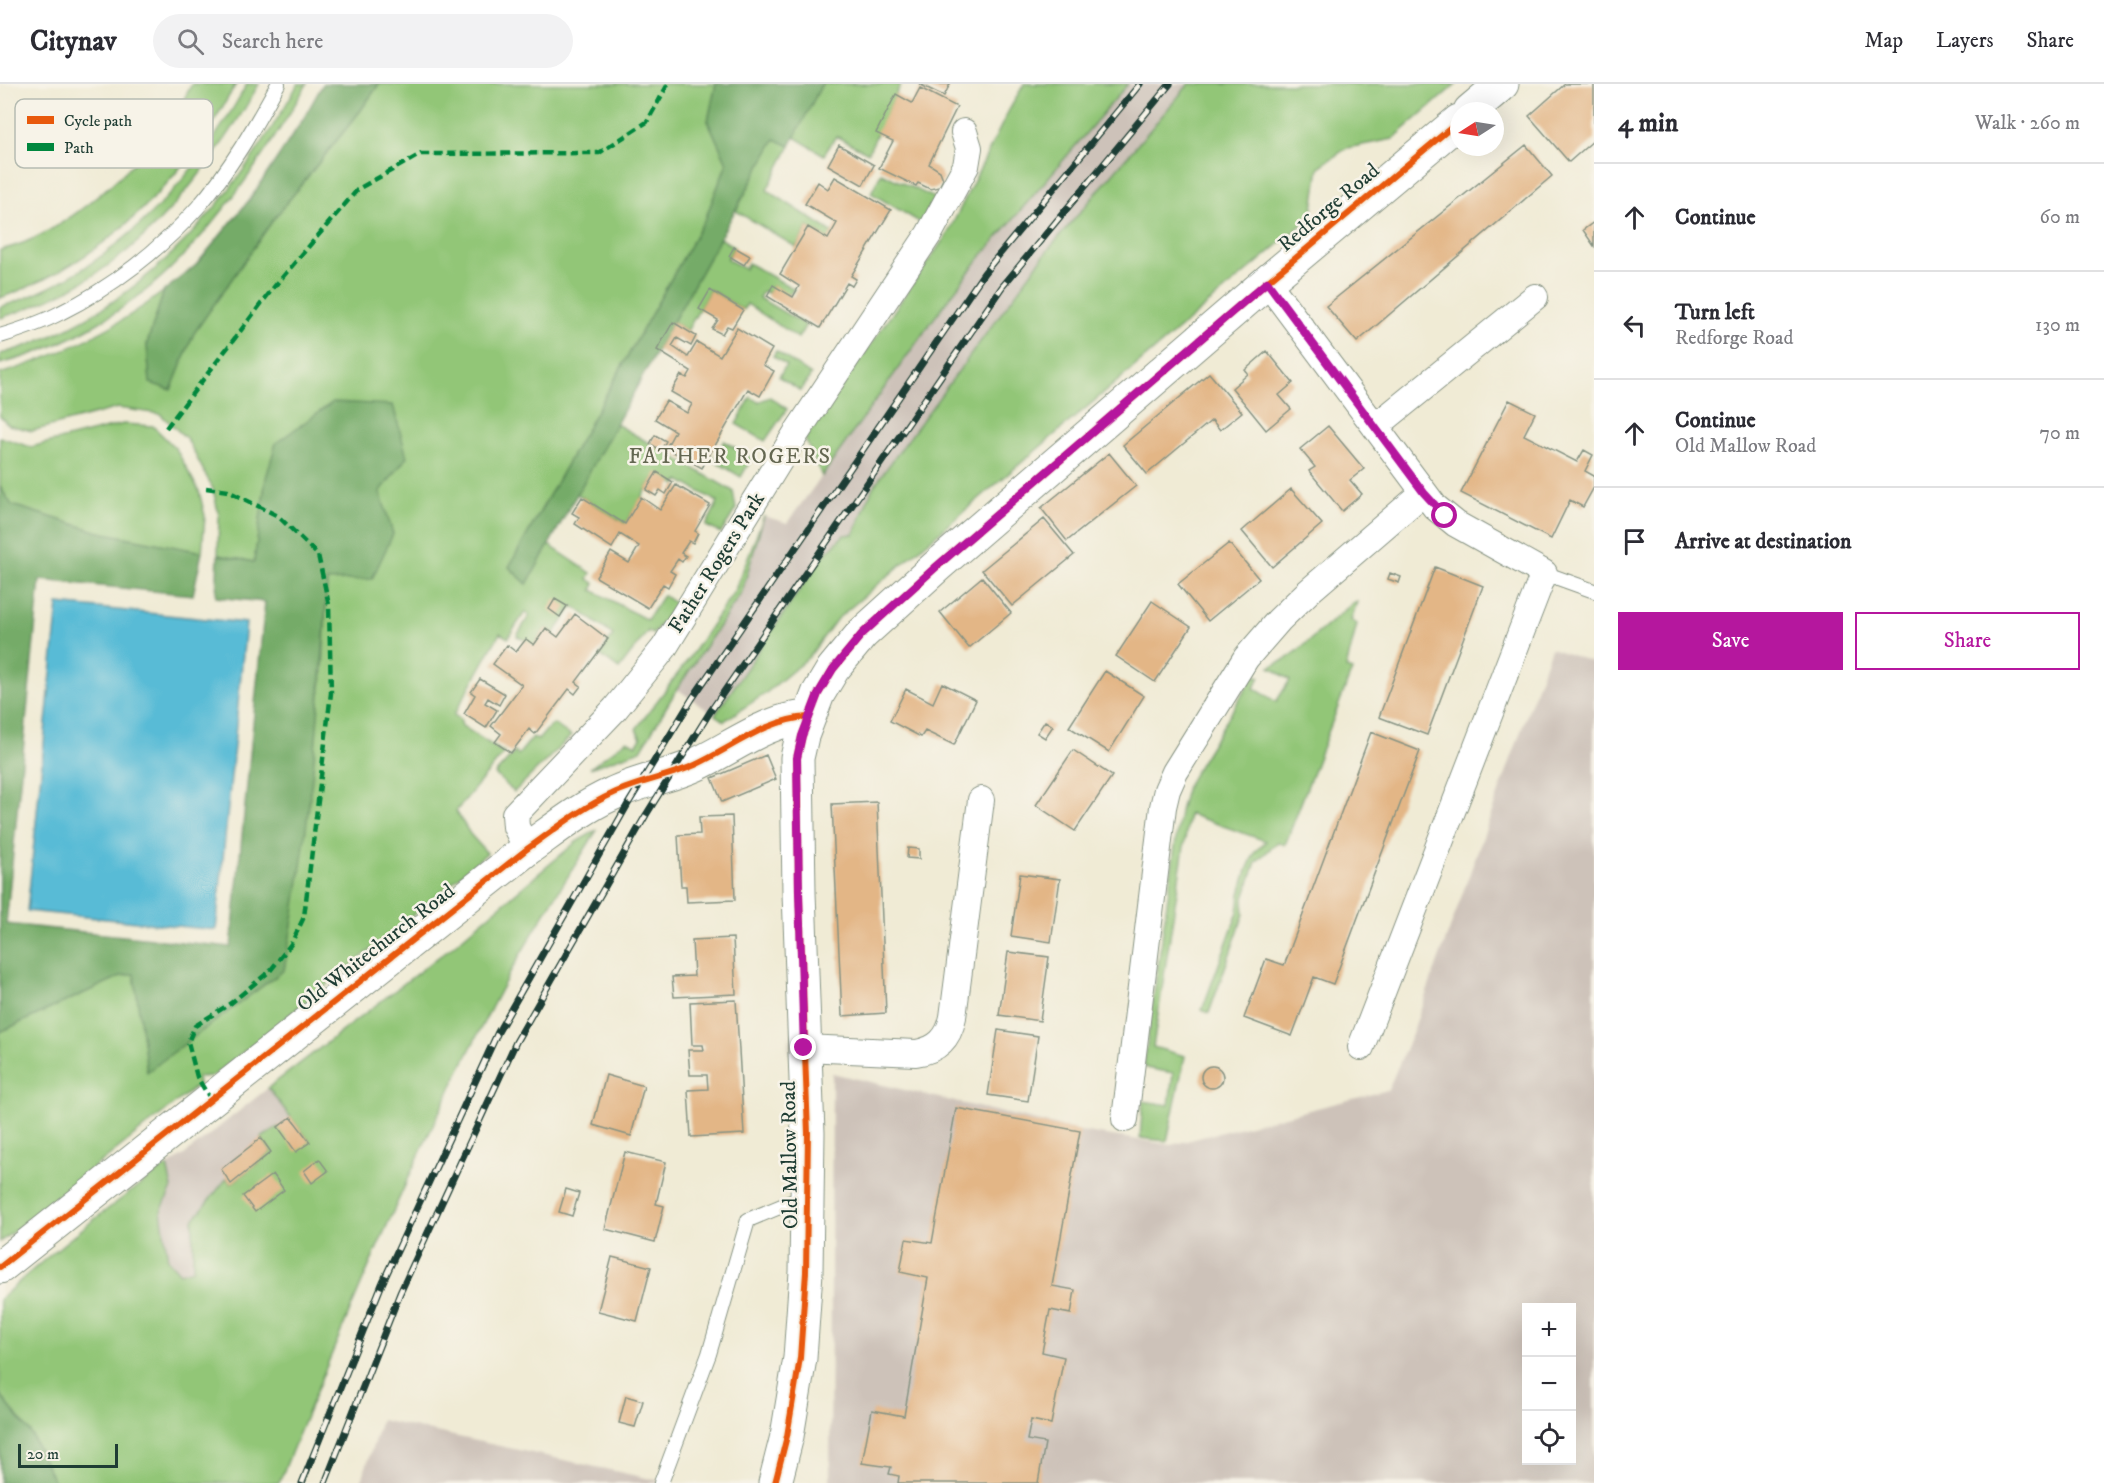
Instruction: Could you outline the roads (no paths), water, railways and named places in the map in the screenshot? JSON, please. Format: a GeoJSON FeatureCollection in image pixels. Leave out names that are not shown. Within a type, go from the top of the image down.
{"type":"FeatureCollection","features":[{"type":"Feature","properties":{"kind":"street"},"geometry":{"type":"LineString","coordinates":[[1481,102],[1502,84]]}},
{"type":"Feature","properties":{"kind":"street","name":"Redforge Road"},"geometry":{"type":"LineString","coordinates":[[808,717],[833,669],[862,634],[1267,282],[1450,129]]}},
{"type":"Feature","properties":{"kind":"street","name":"Father Rogers Park"},"geometry":{"type":"LineString","coordinates":[[527,849],[516,827],[515,814],[615,709],[664,648],[797,432],[929,234],[966,166],[969,148],[964,132]]}},
{"type":"Feature","properties":{"kind":"street"},"geometry":{"type":"LineString","coordinates":[[1267,282],[1424,493],[1445,516],[1544,573],[1361,1047]]}},
{"type":"Feature","properties":{"kind":"street"},"geometry":{"type":"LineString","coordinates":[[1375,427],[1535,297]]}},
{"type":"Feature","properties":{"kind":"street"},"geometry":{"type":"LineString","coordinates":[[1125,1119],[1163,807],[1175,772],[1242,664],[1266,635],[1308,592],[1424,493]]}},
{"type":"Feature","properties":{"kind":"street","name":"Old Whitechurch Road"},"geometry":{"type":"LineString","coordinates":[[0,1268],[527,849],[581,811],[613,793],[694,765],[776,723],[793,717],[808,717]]}},
{"type":"Feature","properties":{"kind":"street","name":"Old Mallow Road"},"geometry":{"type":"LineString","coordinates":[[775,1483],[787,1436],[800,1358],[806,1272],[808,1195],[797,758],[808,717]]}},
{"type":"Feature","properties":{"kind":"street"},"geometry":{"type":"LineString","coordinates":[[804,1048],[916,1053],[934,1048],[946,1036],[951,1028],[954,1010],[981,800]]}},
{"type":"Feature","properties":{"kind":"lane"},"geometry":{"type":"LineString","coordinates":[[0,336],[59,314],[93,295],[124,274],[162,242],[198,207],[230,165],[278,84]]}},
{"type":"Feature","properties":{"kind":"lane"},"geometry":{"type":"LineString","coordinates":[[1544,573],[1594,591]]}},
{"type":"Feature","properties":{"kind":"lane"},"geometry":{"type":"LineString","coordinates":[[661,1483],[709,1354],[748,1220],[808,1195]]}},
{"type":"Feature","properties":{"kind":"water"},"geometry":{"type":"Polygon","coordinates":[[[58,604],[246,623],[216,930],[27,911],[58,604]]]}},
{"type":"Feature","properties":{"kind":"railway"},"geometry":{"type":"LineString","coordinates":[[302,1483],[382,1284],[498,1032],[628,804],[692,699],[984,273],[1140,84]]}},
{"type":"Feature","properties":{"kind":"railway"},"geometry":{"type":"LineString","coordinates":[[325,1483],[400,1293],[516,1042],[646,815],[710,712],[1002,287],[1170,84]]}},
{"type":"Feature","properties":{"kind":"district","name":"FATHER ROGERS"},"geometry":{"type":"Point","coordinates":[730,456]}}]}
